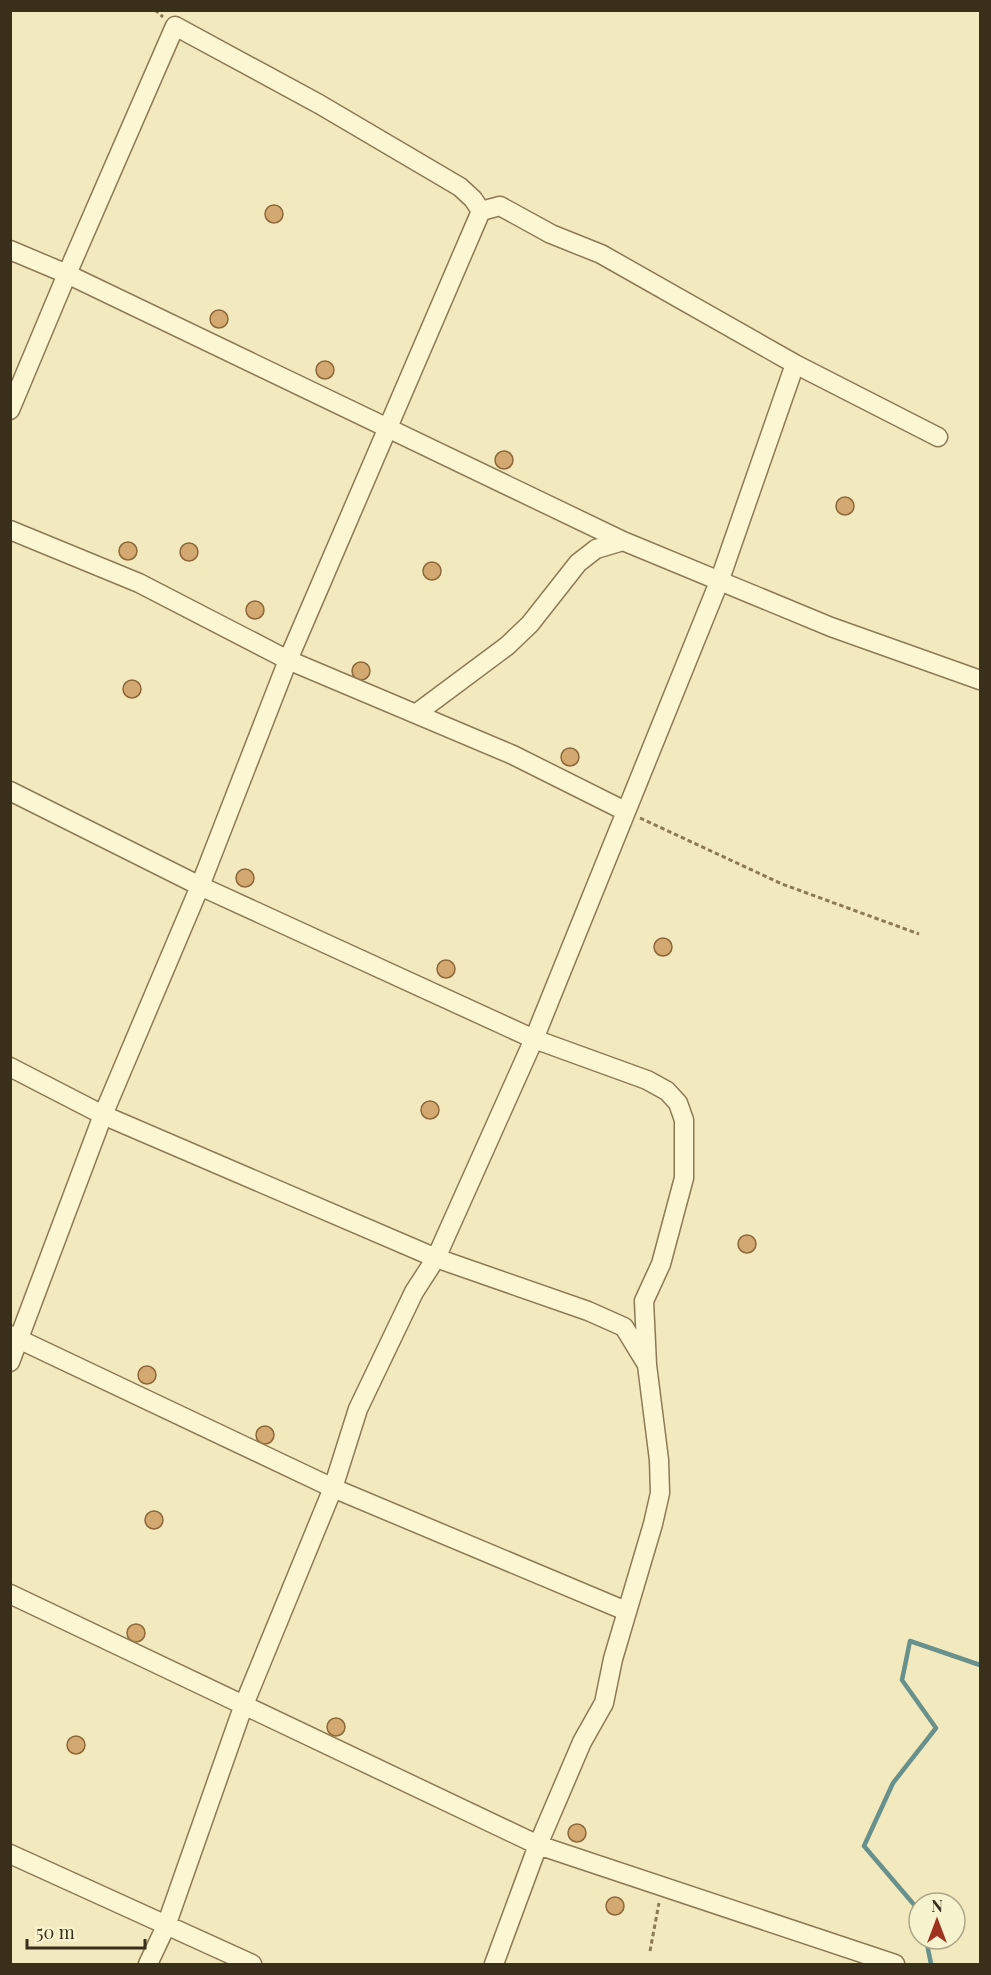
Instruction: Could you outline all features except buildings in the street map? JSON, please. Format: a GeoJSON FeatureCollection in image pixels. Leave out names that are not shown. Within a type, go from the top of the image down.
{"type":"FeatureCollection","features":[{"type":"Feature","properties":{"kind":"street"},"geometry":{"type":"LineString","coordinates":[[10,410],[176,26],[319,104],[460,188],[473,199],[481,212]]}},
{"type":"Feature","properties":{"kind":"street"},"geometry":{"type":"LineString","coordinates":[[10,1362],[15,1337],[103,1115],[200,886],[288,660],[481,212],[500,206],[551,234],[601,254],[795,364],[938,436]]}},
{"type":"Feature","properties":{"kind":"street"},"geometry":{"type":"LineString","coordinates":[[10,250],[67,274],[623,541],[861,639],[981,680]]}},
{"type":"Feature","properties":{"kind":"street"},"geometry":{"type":"LineString","coordinates":[[148,1965],[166,1926],[243,1707],[333,1488],[358,1408],[414,1292],[436,1258],[534,1039],[719,582],[795,364]]}},
{"type":"Feature","properties":{"kind":"street"},"geometry":{"type":"LineString","coordinates":[[10,530],[139,583],[288,660],[513,755],[625,811]]}},
{"type":"Feature","properties":{"kind":"street"},"geometry":{"type":"LineString","coordinates":[[417,713],[507,646],[530,624],[578,563],[596,549],[623,541]]}},
{"type":"Feature","properties":{"kind":"street"},"geometry":{"type":"LineString","coordinates":[[10,791],[200,886],[534,1039],[647,1080],[667,1091],[678,1103],[686,1146],[684,1178],[661,1264],[644,1300],[647,1365],[659,1460],[660,1493],[653,1524],[626,1611],[604,1703],[582,1742],[538,1845],[494,1965]]}},
{"type":"Feature","properties":{"kind":"street"},"geometry":{"type":"LineString","coordinates":[[10,1066],[103,1115],[436,1258],[588,1311],[624,1327],[647,1365]]}},
{"type":"Feature","properties":{"kind":"street"},"geometry":{"type":"LineString","coordinates":[[15,1337],[333,1488],[626,1611]]}},
{"type":"Feature","properties":{"kind":"street"},"geometry":{"type":"LineString","coordinates":[[10,1594],[243,1707],[538,1845],[895,1965]]}},
{"type":"Feature","properties":{"kind":"street"},"geometry":{"type":"LineString","coordinates":[[10,1854],[252,1965]]}},
{"type":"Feature","properties":{"kind":"path"},"geometry":{"type":"LineString","coordinates":[[625,811],[782,884],[919,934]]}},
{"type":"Feature","properties":{"kind":"path"},"geometry":{"type":"LineString","coordinates":[[650,1951],[662,1886]]}},
{"type":"Feature","properties":{"kind":"waterway"},"geometry":{"type":"LineString","coordinates":[[907,1896],[864,1846],[893,1783],[936,1728],[902,1680],[910,1641],[980,1665]]}},
{"type":"Feature","properties":{"kind":"waterway"},"geometry":{"type":"LineString","coordinates":[[928,1951],[931,1964]]}}]}
